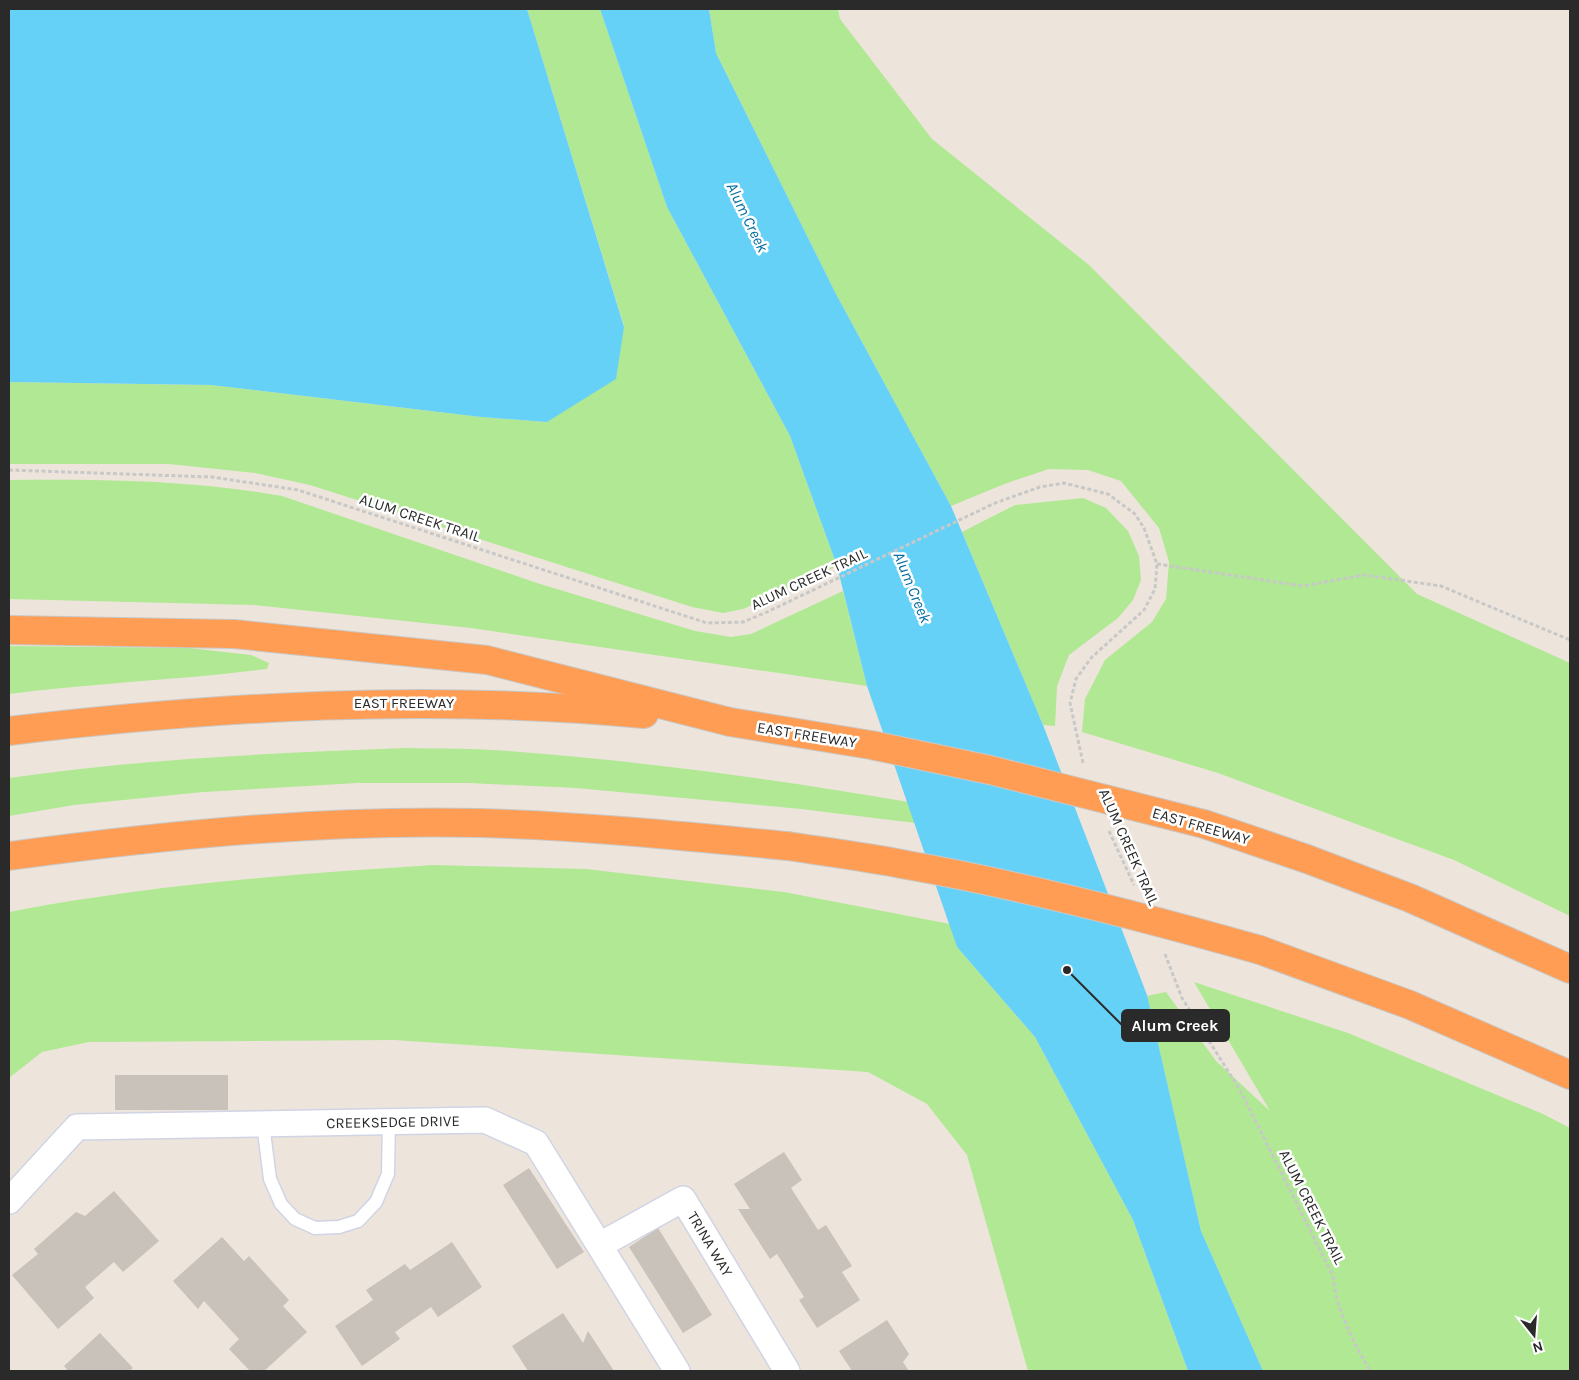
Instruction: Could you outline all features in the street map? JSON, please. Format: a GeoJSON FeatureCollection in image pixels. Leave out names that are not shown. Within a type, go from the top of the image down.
{"type":"FeatureCollection","features":[{"type":"Feature","properties":{"kind":"highway"},"geometry":{"type":"LineString","coordinates":[[9,630],[234,634],[487,660],[730,722]]}},
{"type":"Feature","properties":{"kind":"highway","name":"EAST FREEWAY"},"geometry":{"type":"LineString","coordinates":[[9,731],[216,710],[338,704],[534,705],[730,722],[872,745],[990,770],[1204,824],[1307,859],[1410,898],[1570,969]]}},
{"type":"Feature","properties":{"kind":"highway"},"geometry":{"type":"LineString","coordinates":[[9,856],[118,841],[207,833],[348,825],[481,823],[648,832],[787,846],[907,865],[1027,890],[1144,918],[1260,950],[1410,1005],[1570,1075]]}},
{"type":"Feature","properties":{"kind":"street","name":"CREEKSEDGE DRIVE"},"geometry":{"type":"LineString","coordinates":[[9,1201],[77,1127],[484,1120],[536,1143],[677,1371]]}},
{"type":"Feature","properties":{"kind":"street","name":"TRINA WAY"},"geometry":{"type":"LineString","coordinates":[[600,1245],[683,1199],[787,1371]]}},
{"type":"Feature","properties":{"kind":"lane"},"geometry":{"type":"LineString","coordinates":[[263,1124],[270,1179],[281,1204],[295,1219],[315,1228],[339,1227],[358,1222],[376,1202],[388,1174],[389,1122]]}},
{"type":"Feature","properties":{"kind":"path","name":"ALUM CREEK TRAIL"},"geometry":{"type":"LineString","coordinates":[[9,470],[212,477],[298,490],[707,623],[744,622],[766,614],[995,503],[1040,487],[1064,483],[1108,494],[1135,514],[1144,528],[1157,564],[1155,590],[1144,610],[1091,658],[1076,679],[1070,702],[1084,770]]}},
{"type":"Feature","properties":{"kind":"path"},"geometry":{"type":"LineString","coordinates":[[1157,564],[1303,586],[1364,575],[1441,586],[1570,640]]}},
{"type":"Feature","properties":{"kind":"path","name":"ALUM CREEK TRAIL"},"geometry":{"type":"LineString","coordinates":[[1106,825],[1135,888]]}},
{"type":"Feature","properties":{"kind":"path","name":"ALUM CREEK TRAIL"},"geometry":{"type":"LineString","coordinates":[[1163,951],[1182,998],[1240,1090],[1333,1276],[1335,1294],[1347,1327],[1370,1371]]}},
{"type":"Feature","properties":{"kind":"green space"},"geometry":{"type":"Polygon","coordinates":[[[527,9],[600,9],[667,207],[790,436],[837,566],[743,609],[723,613],[692,607],[310,485],[255,473],[169,464],[9,464],[9,382],[211,385],[481,417],[547,422],[624,326],[527,9]]]}},
{"type":"Feature","properties":{"kind":"green space"},"geometry":{"type":"Polygon","coordinates":[[[709,9],[838,9],[840,19],[932,139],[1089,265],[1417,594],[1570,663],[1570,916],[1454,860],[1218,773],[1082,732],[1085,699],[1105,660],[1152,622],[1166,599],[1169,562],[1159,528],[1121,481],[1088,470],[1049,469],[1007,483],[951,506],[836,294],[716,53],[709,9]]]}},
{"type":"Feature","properties":{"kind":"green space"},"geometry":{"type":"Polygon","coordinates":[[[9,480],[146,482],[214,487],[282,496],[537,583],[695,631],[731,637],[751,634],[843,591],[867,686],[471,628],[254,605],[9,599],[9,480]]]}},
{"type":"Feature","properties":{"kind":"green space"},"geometry":{"type":"Polygon","coordinates":[[[1083,498],[1106,508],[1128,531],[1139,556],[1141,580],[1133,600],[1118,618],[1069,655],[1057,686],[1055,726],[1043,725],[962,532],[1015,505],[1083,498]]]}},
{"type":"Feature","properties":{"kind":"green space"},"geometry":{"type":"Polygon","coordinates":[[[9,646],[189,648],[251,655],[269,663],[267,669],[9,694],[9,646]]]}},
{"type":"Feature","properties":{"kind":"green space"},"geometry":{"type":"Polygon","coordinates":[[[406,748],[492,750],[569,756],[666,766],[811,786],[908,802],[915,823],[801,809],[576,788],[469,783],[358,783],[203,792],[74,805],[9,816],[9,778],[158,761],[406,748]]]}},
{"type":"Feature","properties":{"kind":"green space"},"geometry":{"type":"Polygon","coordinates":[[[434,865],[586,869],[784,892],[950,924],[957,947],[1035,1037],[1133,1220],[1188,1371],[1028,1371],[967,1155],[927,1104],[868,1072],[394,1040],[89,1042],[42,1052],[9,1078],[9,912],[114,895],[220,882],[434,865]]]}},
{"type":"Feature","properties":{"kind":"green space"},"geometry":{"type":"Polygon","coordinates":[[[1194,982],[1348,1033],[1543,1114],[1570,1128],[1570,1371],[1263,1371],[1201,1231],[1147,996],[1166,992],[1216,1061],[1270,1111],[1194,982]]]}},
{"type":"Feature","properties":{"kind":"water"},"geometry":{"type":"Polygon","coordinates":[[[9,9],[527,9],[624,327],[616,379],[547,422],[481,417],[211,385],[9,382],[9,9]]]}},
{"type":"Feature","properties":{"kind":"water"},"geometry":{"type":"Polygon","coordinates":[[[600,9],[709,9],[716,53],[836,294],[951,506],[1043,725],[1147,995],[1201,1231],[1263,1371],[1188,1371],[1133,1220],[1035,1037],[957,947],[867,686],[837,566],[790,436],[667,207],[600,9]]]}},
{"type":"Feature","properties":{"kind":"building"},"geometry":{"type":"Polygon","coordinates":[[[115,1075],[228,1075],[228,1110],[115,1110],[115,1075]]]}},
{"type":"Feature","properties":{"kind":"building"},"geometry":{"type":"Polygon","coordinates":[[[784,1152],[802,1180],[791,1188],[818,1230],[826,1225],[852,1266],[842,1272],[860,1300],[817,1328],[799,1300],[804,1297],[777,1254],[770,1259],[738,1209],[750,1209],[734,1184],[784,1152]]]}},
{"type":"Feature","properties":{"kind":"building"},"geometry":{"type":"Polygon","coordinates":[[[529,1168],[584,1252],[557,1269],[503,1185],[529,1168]]]}},
{"type":"Feature","properties":{"kind":"building"},"geometry":{"type":"Polygon","coordinates":[[[114,1191],[159,1241],[123,1272],[114,1262],[85,1287],[94,1298],[58,1329],[12,1275],[38,1254],[34,1249],[76,1212],[85,1216],[114,1191]]]}},
{"type":"Feature","properties":{"kind":"building"},"geometry":{"type":"Polygon","coordinates":[[[658,1228],[712,1315],[683,1333],[629,1247],[658,1228]]]}},
{"type":"Feature","properties":{"kind":"building"},"geometry":{"type":"Polygon","coordinates":[[[222,1237],[244,1261],[249,1256],[289,1300],[283,1306],[307,1332],[264,1371],[250,1371],[229,1349],[239,1339],[204,1301],[198,1309],[173,1281],[222,1237]]]}},
{"type":"Feature","properties":{"kind":"building"},"geometry":{"type":"Polygon","coordinates":[[[452,1242],[482,1287],[438,1317],[431,1307],[395,1332],[400,1339],[362,1366],[335,1326],[373,1300],[366,1290],[405,1264],[410,1270],[452,1242]]]}},
{"type":"Feature","properties":{"kind":"building"},"geometry":{"type":"Polygon","coordinates":[[[563,1313],[583,1343],[588,1331],[614,1371],[528,1371],[512,1346],[563,1313]]]}},
{"type":"Feature","properties":{"kind":"building"},"geometry":{"type":"Polygon","coordinates":[[[887,1320],[909,1354],[903,1362],[909,1371],[852,1371],[839,1351],[887,1320]]]}},
{"type":"Feature","properties":{"kind":"building"},"geometry":{"type":"Polygon","coordinates":[[[100,1333],[133,1368],[129,1371],[68,1371],[64,1366],[100,1333]]]}},
{"type":"Feature","properties":{"kind":"place","name":"Alum Creek"},"geometry":{"type":"Point","coordinates":[1067,970]}}]}
